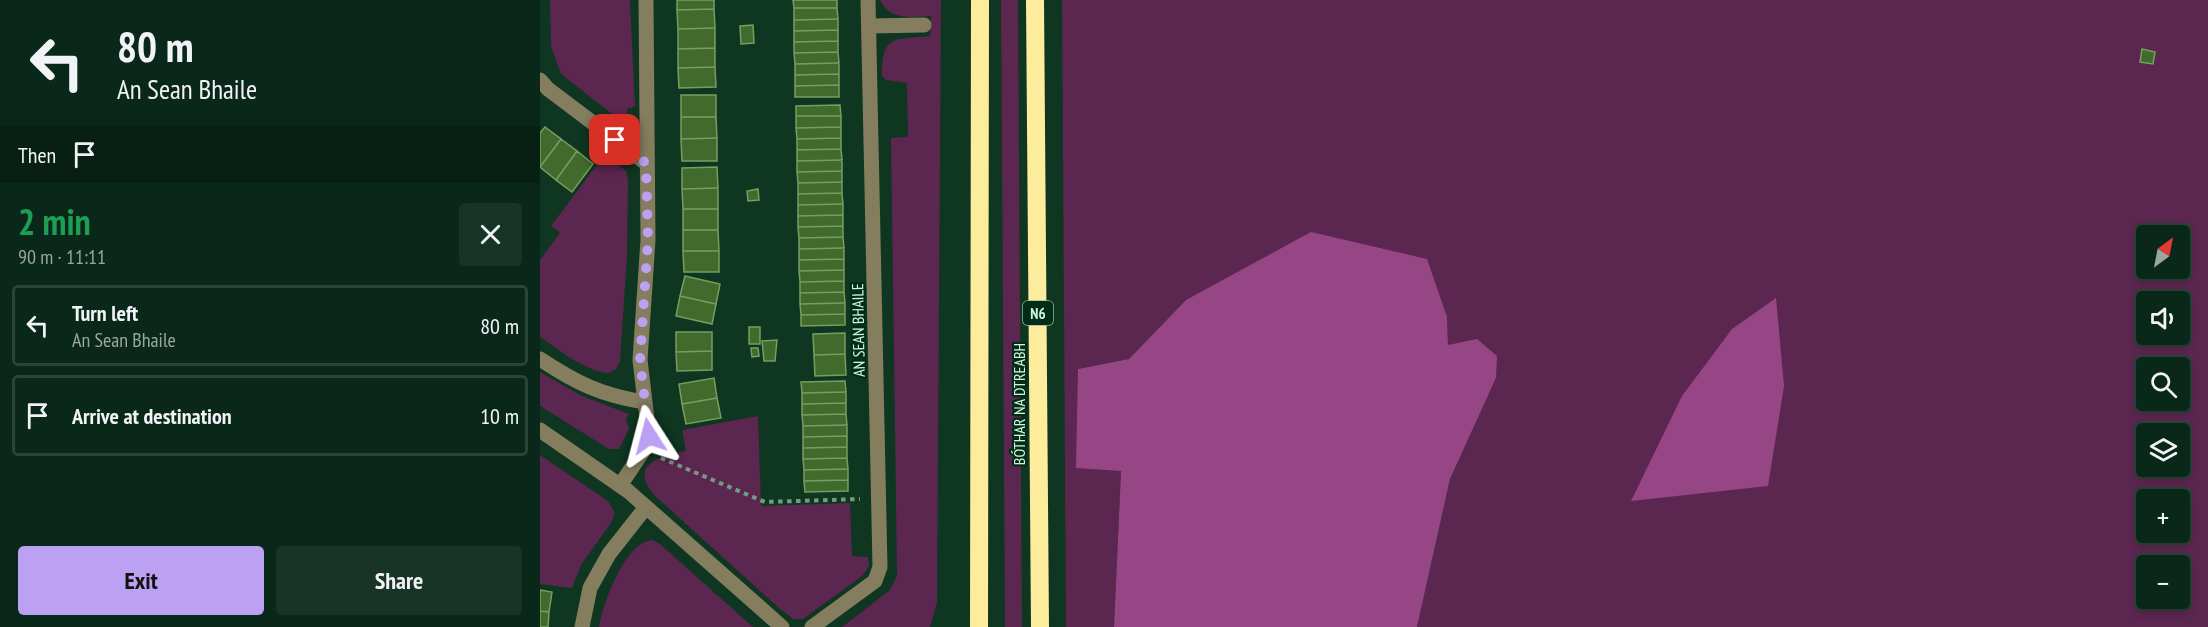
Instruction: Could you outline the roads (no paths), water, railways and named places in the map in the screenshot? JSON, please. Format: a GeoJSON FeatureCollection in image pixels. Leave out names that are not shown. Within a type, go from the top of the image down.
{"type":"FeatureCollection","features":[{"type":"Feature","properties":{"kind":"highway"},"geometry":{"type":"LineString","coordinates":[[979,627],[980,0]]}},
{"type":"Feature","properties":{"kind":"highway","name":"BÓTHAR NA DTREABH"},"geometry":{"type":"LineString","coordinates":[[1035,0],[1040,627]]}},
{"type":"Feature","properties":{"kind":"street"},"geometry":{"type":"LineString","coordinates":[[621,484],[645,449],[649,436],[640,350],[648,240],[646,0]]}},
{"type":"Feature","properties":{"kind":"street","name":"AN SEAN BHAILE"},"geometry":{"type":"LineString","coordinates":[[812,627],[875,581],[879,575],[868,0]]}},
{"type":"Feature","properties":{"kind":"street"},"geometry":{"type":"LineString","coordinates":[[868,26],[924,25]]}},
{"type":"Feature","properties":{"kind":"street"},"geometry":{"type":"LineString","coordinates":[[540,80],[548,89],[646,163]]}},
{"type":"Feature","properties":{"kind":"street"},"geometry":{"type":"LineString","coordinates":[[540,359],[576,383],[612,397],[644,402]]}},
{"type":"Feature","properties":{"kind":"street"},"geometry":{"type":"LineString","coordinates":[[540,430],[621,484],[782,627]]}},
{"type":"Feature","properties":{"kind":"street"},"geometry":{"type":"LineString","coordinates":[[582,627],[590,588],[609,554],[646,507]]}}]}
